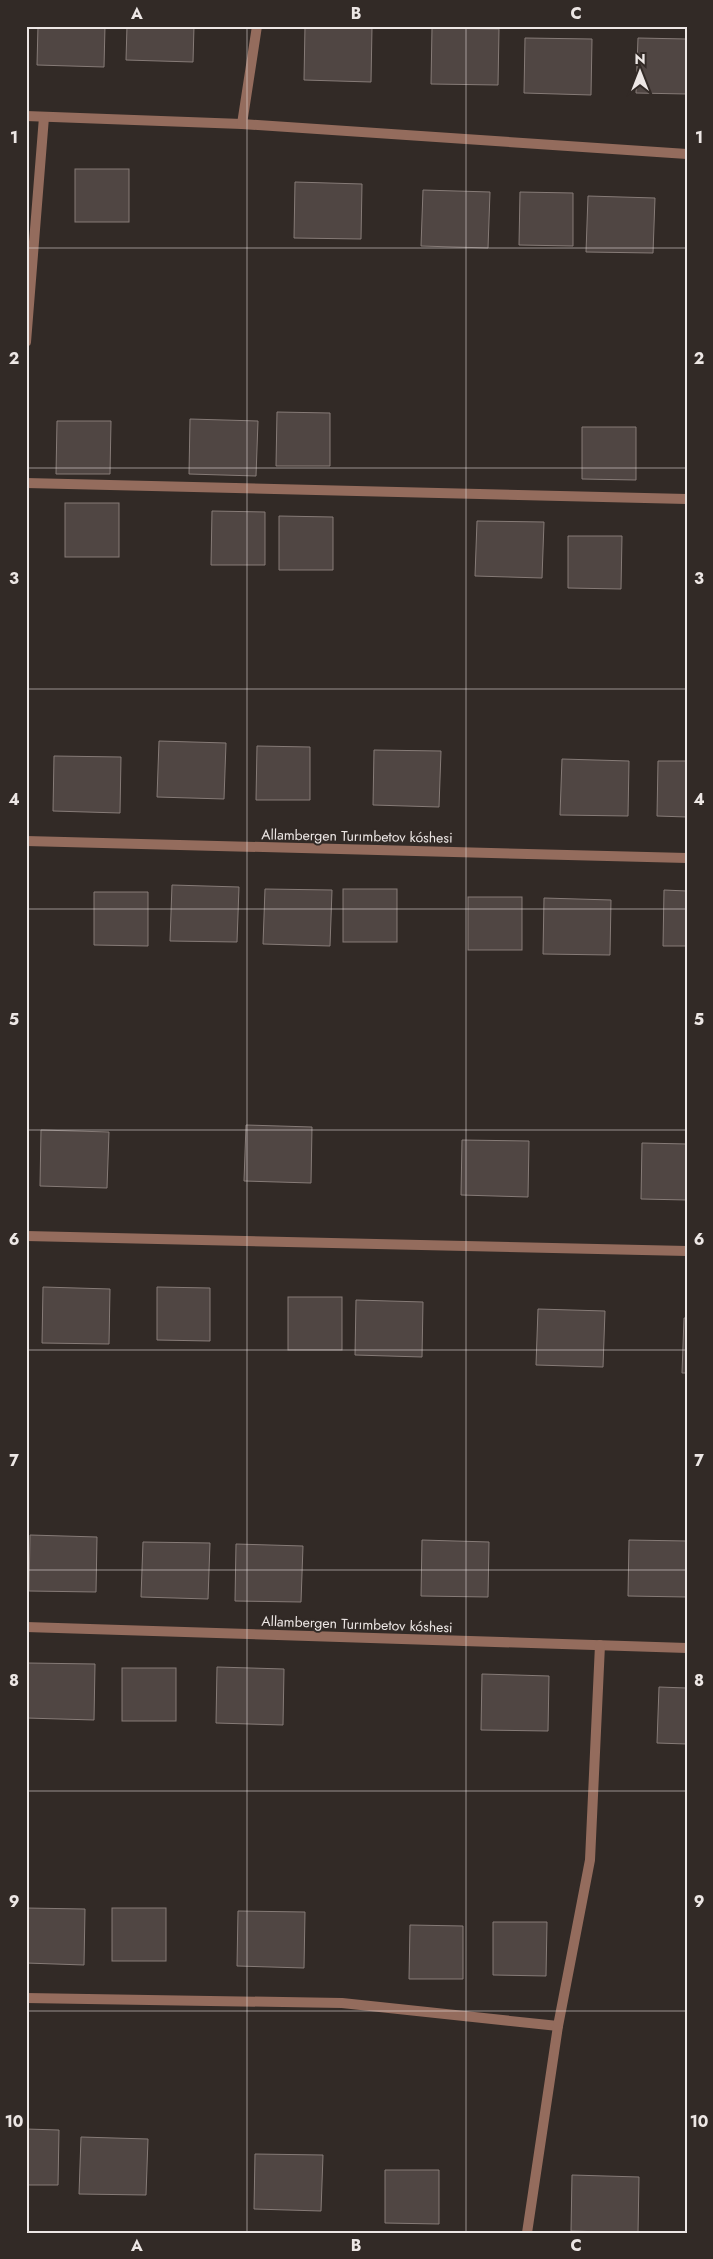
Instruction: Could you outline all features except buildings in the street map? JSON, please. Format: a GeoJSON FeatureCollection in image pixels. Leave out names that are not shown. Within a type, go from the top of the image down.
{"type":"FeatureCollection","features":[{"type":"Feature","properties":{"kind":"street"},"geometry":{"type":"LineString","coordinates":[[242,124],[257,26]]}},
{"type":"Feature","properties":{"kind":"street"},"geometry":{"type":"LineString","coordinates":[[26,116],[242,124],[687,154]]}},
{"type":"Feature","properties":{"kind":"street"},"geometry":{"type":"LineString","coordinates":[[26,342],[44,117]]}},
{"type":"Feature","properties":{"kind":"street"},"geometry":{"type":"LineString","coordinates":[[26,483],[687,499]]}},
{"type":"Feature","properties":{"kind":"street","name":"Allambergen Turımbetov kóshesi"},"geometry":{"type":"LineString","coordinates":[[26,841],[687,858]]}},
{"type":"Feature","properties":{"kind":"street"},"geometry":{"type":"LineString","coordinates":[[26,1236],[687,1252]]}},
{"type":"Feature","properties":{"kind":"street","name":"Allambergen Turımbetov kóshesi"},"geometry":{"type":"LineString","coordinates":[[26,1627],[687,1648]]}},
{"type":"Feature","properties":{"kind":"street"},"geometry":{"type":"LineString","coordinates":[[527,2233],[558,2026],[590,1860],[600,1645]]}},
{"type":"Feature","properties":{"kind":"street"},"geometry":{"type":"LineString","coordinates":[[26,1998],[342,2003],[558,2026]]}}]}
